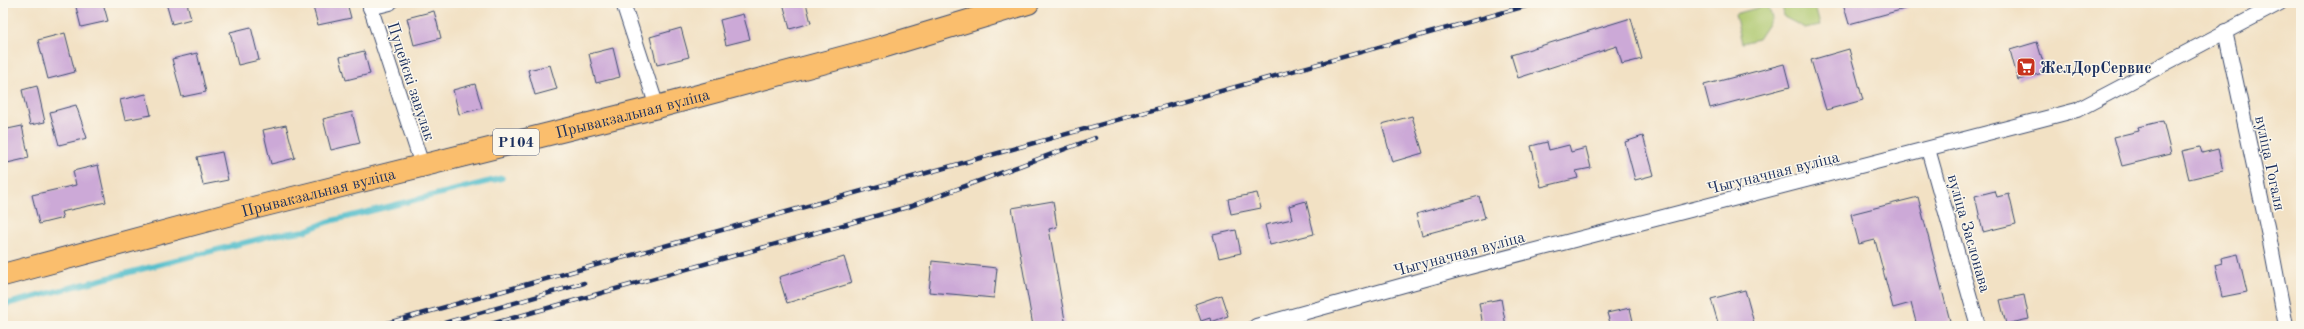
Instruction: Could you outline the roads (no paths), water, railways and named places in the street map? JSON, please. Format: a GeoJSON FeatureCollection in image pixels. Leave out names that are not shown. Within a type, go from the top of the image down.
{"type":"FeatureCollection","features":[{"type":"Feature","properties":{"kind":"main road","name":"Прывакзальная вуліца"},"geometry":{"type":"LineString","coordinates":[[3,275],[422,165],[657,107],[882,47],[1028,3]]}},
{"type":"Feature","properties":{"kind":"street","name":"Пуцейскі завулак"},"geometry":{"type":"LineString","coordinates":[[390,3],[369,6],[422,165]]}},
{"type":"Feature","properties":{"kind":"street"},"geometry":{"type":"LineString","coordinates":[[623,3],[657,107]]}},
{"type":"Feature","properties":{"kind":"street","name":"Чыгуначная вуліца"},"geometry":{"type":"LineString","coordinates":[[1256,326],[1458,270],[2078,110],[2280,3]]}},
{"type":"Feature","properties":{"kind":"street","name":"вуліца Гогаля"},"geometry":{"type":"LineString","coordinates":[[2225,31],[2269,236],[2286,326]]}},
{"type":"Feature","properties":{"kind":"street","name":"вуліца Заслонава"},"geometry":{"type":"LineString","coordinates":[[1928,149],[1978,326]]}},
{"type":"Feature","properties":{"kind":"waterway"},"geometry":{"type":"LineString","coordinates":[[3,305],[274,235],[305,231],[327,222],[502,178]]}},
{"type":"Feature","properties":{"kind":"railway"},"geometry":{"type":"LineString","coordinates":[[377,326],[1537,3]]}},
{"type":"Feature","properties":{"kind":"railway"},"geometry":{"type":"LineString","coordinates":[[484,326],[911,206],[1095,138]]}},
{"type":"Feature","properties":{"kind":"railway"},"geometry":{"type":"LineString","coordinates":[[434,326],[584,283]]}},
{"type":"Feature","properties":{"kind":"place","name":"ЖелДорСервис"},"geometry":{"type":"Point","coordinates":[2026,67]}}]}
